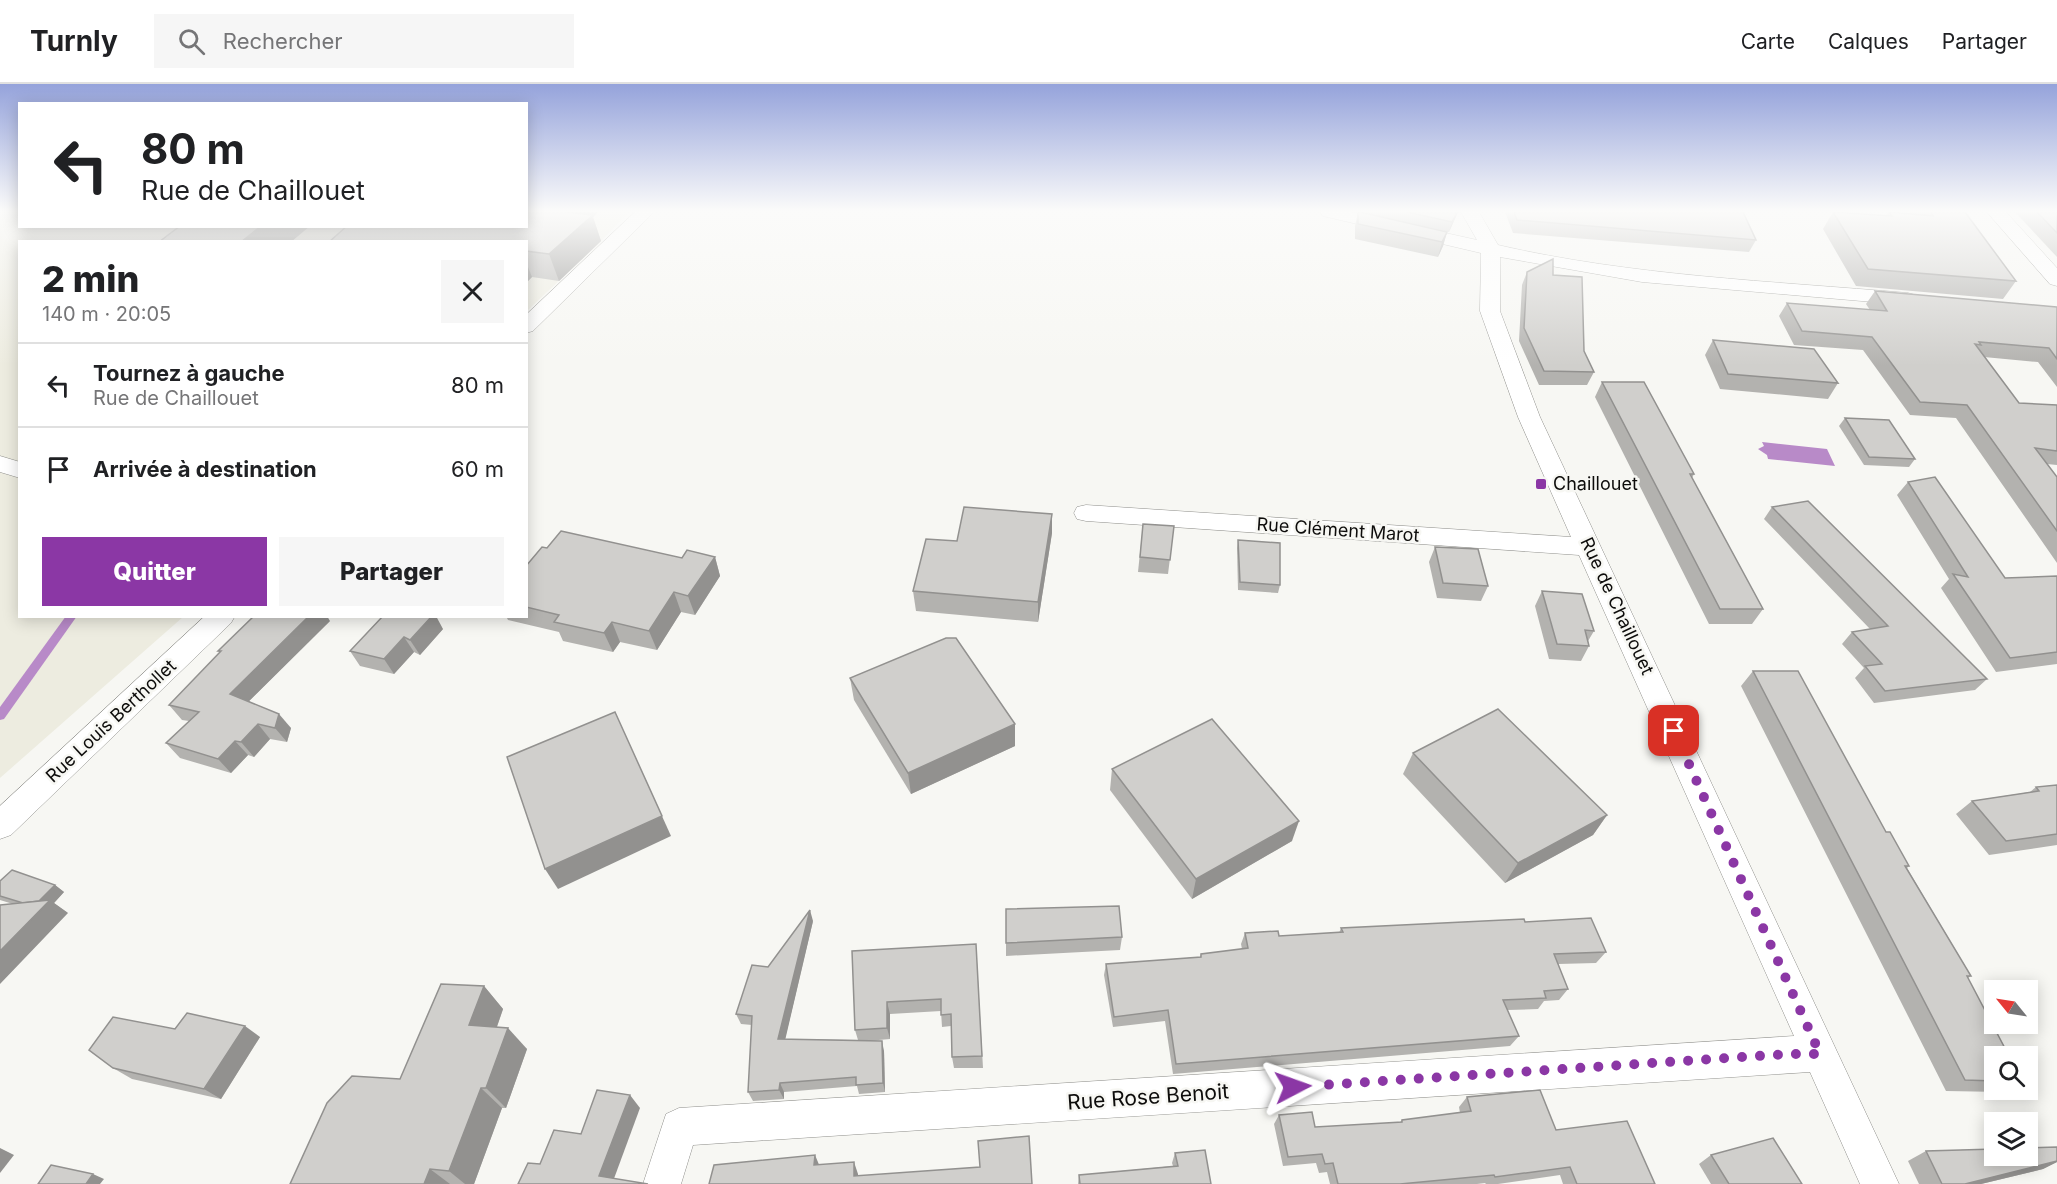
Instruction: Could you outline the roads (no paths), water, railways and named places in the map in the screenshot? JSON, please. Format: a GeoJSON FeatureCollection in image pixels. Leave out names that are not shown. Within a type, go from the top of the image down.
{"type":"FeatureCollection","features":[{"type":"Feature","properties":{"kind":"street"},"geometry":{"type":"LineString","coordinates":[[528,325],[592,263]]}},
{"type":"Feature","properties":{"kind":"street","name":"Rue de Chaillouet"},"geometry":{"type":"LineString","coordinates":[[1491,263],[1490,311],[1529,417],[1880,1184]]}},
{"type":"Feature","properties":{"kind":"street"},"geometry":{"type":"LineString","coordinates":[[1571,263],[1642,276],[1926,301]]}},
{"type":"Feature","properties":{"kind":"street"},"geometry":{"type":"LineString","coordinates":[[2042,263],[2057,280]]}},
{"type":"Feature","properties":{"kind":"street"},"geometry":{"type":"LineString","coordinates":[[0,464],[18,469]]}},
{"type":"Feature","properties":{"kind":"street","name":"Rue Clément Marot"},"geometry":{"type":"LineString","coordinates":[[1086,513],[1590,547]]}},
{"type":"Feature","properties":{"kind":"street","name":"Rue Louis Berthollet"},"geometry":{"type":"LineString","coordinates":[[0,826],[220,618]]}},
{"type":"Feature","properties":{"kind":"street","name":"Rue Rose Benoit"},"geometry":{"type":"LineString","coordinates":[[662,1184],[679,1127],[1820,1054]]}},
{"type":"Feature","properties":{"kind":"waterway"},"geometry":{"type":"LineString","coordinates":[[0,716],[71,618]]}},
{"type":"Feature","properties":{"kind":"place","name":"Chaillouet"},"geometry":{"type":"Point","coordinates":[1541,484]}}]}
